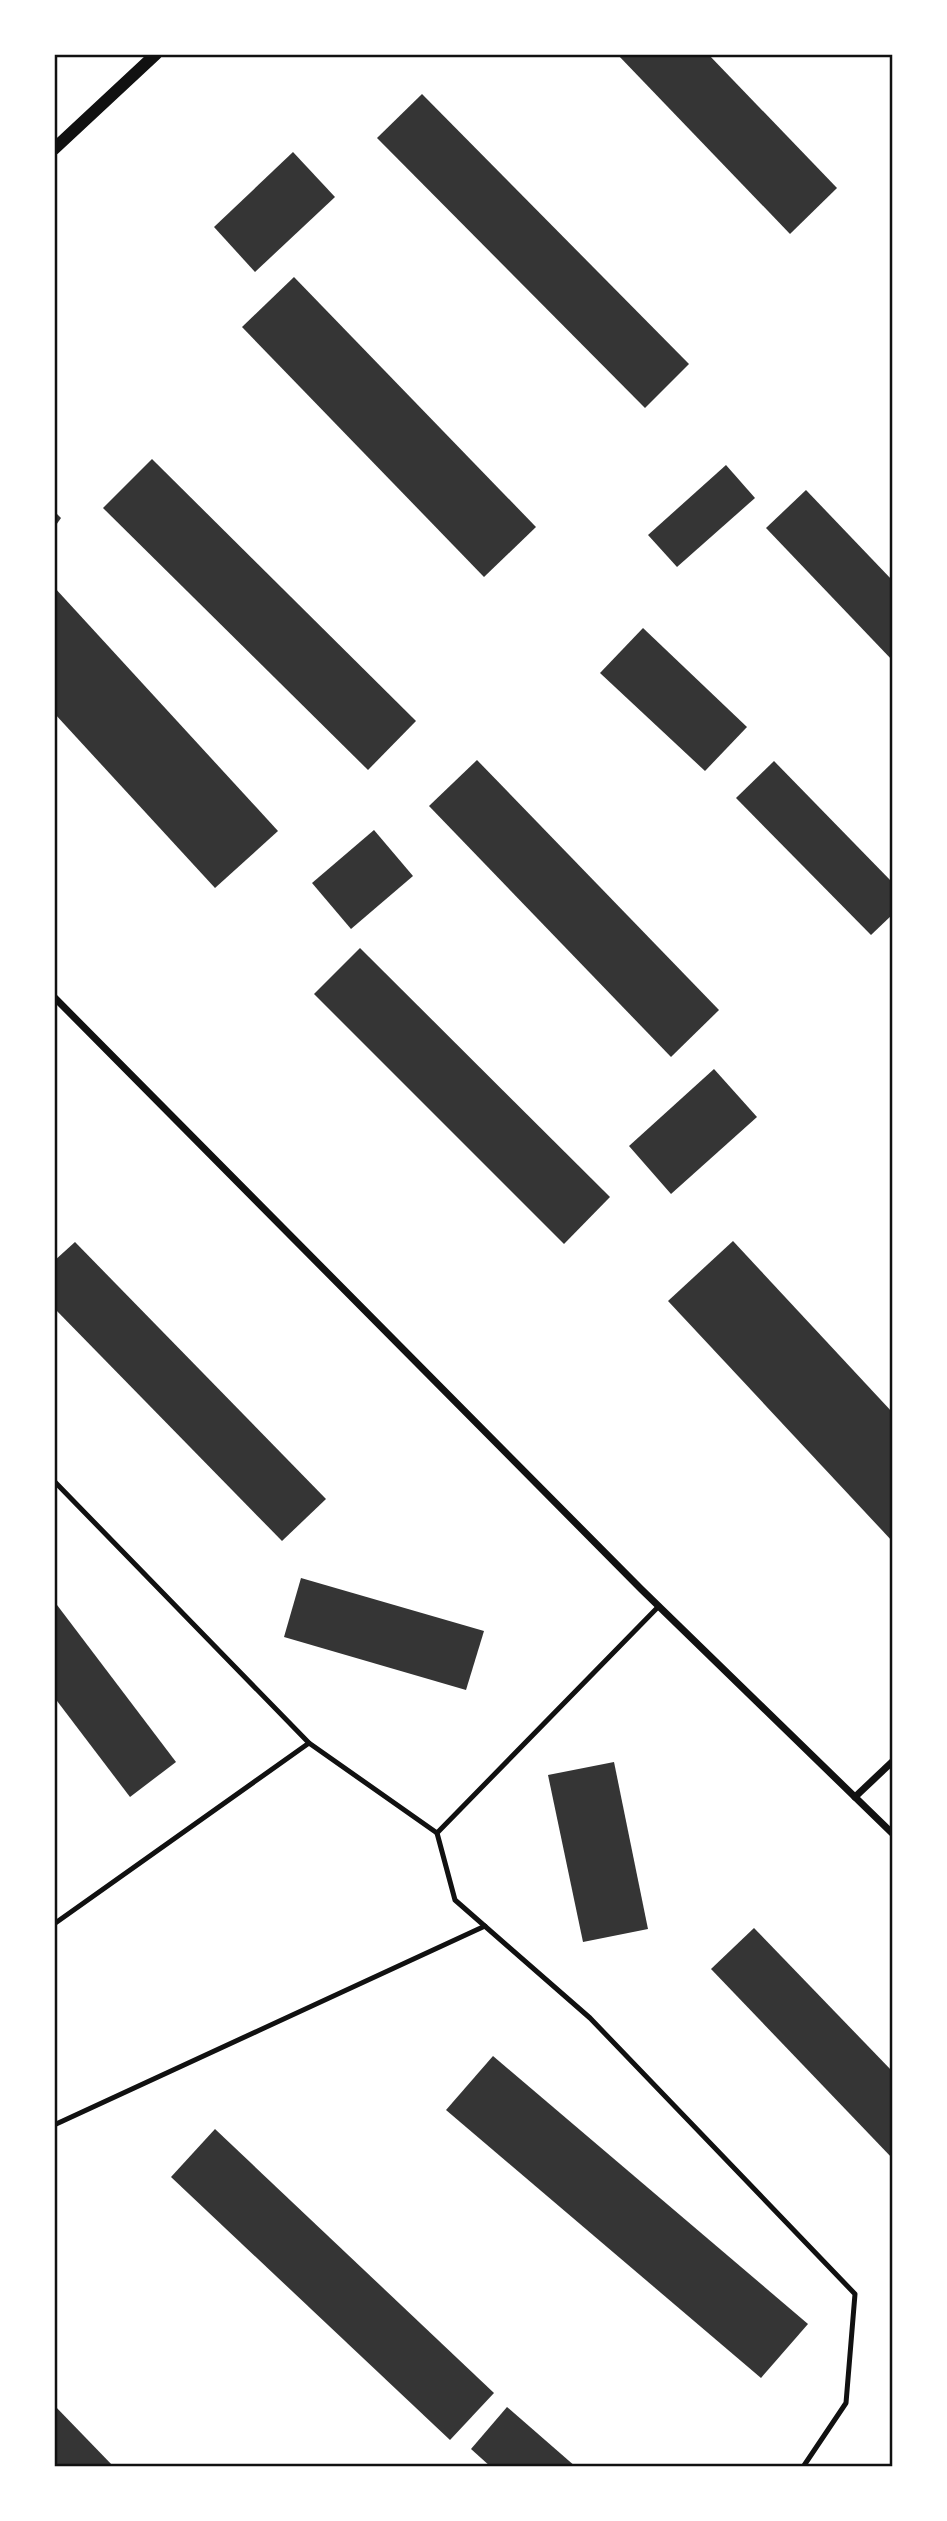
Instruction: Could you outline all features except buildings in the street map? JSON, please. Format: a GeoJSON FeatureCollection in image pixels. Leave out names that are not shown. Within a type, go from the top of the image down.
{"type":"FeatureCollection","features":[{"type":"Feature","properties":{"kind":"street"},"geometry":{"type":"LineString","coordinates":[[54,149],[156,54]]}},
{"type":"Feature","properties":{"kind":"street"},"geometry":{"type":"LineString","coordinates":[[54,997],[659,1606],[893,1834]]}},
{"type":"Feature","properties":{"kind":"street"},"geometry":{"type":"LineString","coordinates":[[855,1797],[893,1760]]}},
{"type":"Feature","properties":{"kind":"lane"},"geometry":{"type":"LineString","coordinates":[[54,1481],[309,1743],[437,1833],[455,1900],[590,2018],[855,2294],[846,2403],[803,2467]]}},
{"type":"Feature","properties":{"kind":"lane"},"geometry":{"type":"LineString","coordinates":[[437,1833],[659,1606]]}},
{"type":"Feature","properties":{"kind":"lane"},"geometry":{"type":"LineString","coordinates":[[54,1924],[309,1743]]}},
{"type":"Feature","properties":{"kind":"lane"},"geometry":{"type":"LineString","coordinates":[[54,2125],[485,1926]]}}]}
